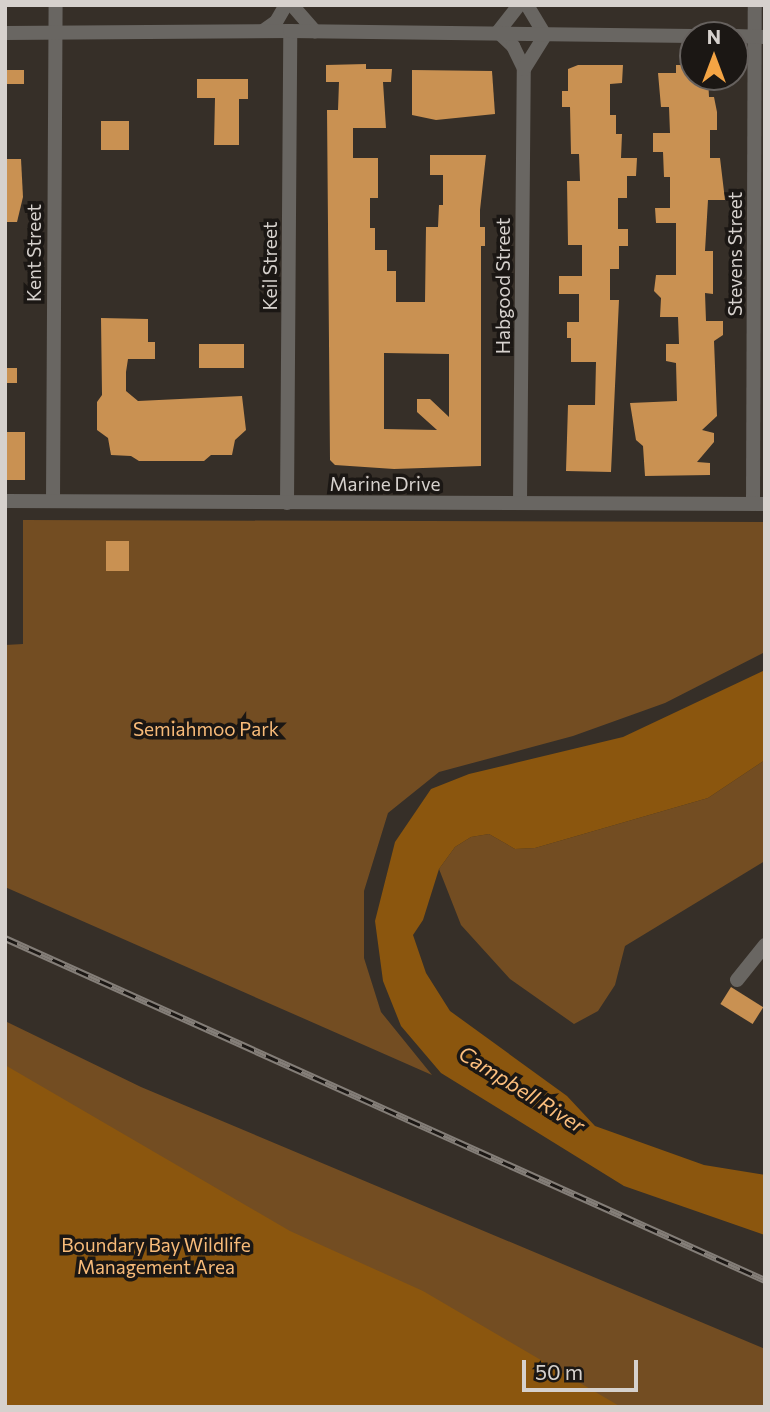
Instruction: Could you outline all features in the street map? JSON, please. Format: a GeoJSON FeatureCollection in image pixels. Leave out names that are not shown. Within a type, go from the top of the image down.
{"type":"FeatureCollection","features":[{"type":"Feature","properties":{"kind":"street","name":"Kent Street"},"geometry":{"type":"LineString","coordinates":[[53,501],[56,5]]}},
{"type":"Feature","properties":{"kind":"street"},"geometry":{"type":"LineString","coordinates":[[263,31],[276,22],[286,5]]}},
{"type":"Feature","properties":{"kind":"street"},"geometry":{"type":"LineString","coordinates":[[292,5],[315,31]]}},
{"type":"Feature","properties":{"kind":"street"},"geometry":{"type":"LineString","coordinates":[[498,32],[519,5]]}},
{"type":"Feature","properties":{"kind":"street"},"geometry":{"type":"LineString","coordinates":[[527,5],[545,35]]}},
{"type":"Feature","properties":{"kind":"street","name":"Stevens Street"},"geometry":{"type":"LineString","coordinates":[[755,5],[760,37],[759,504]]}},
{"type":"Feature","properties":{"kind":"street","name":"Keil Street"},"geometry":{"type":"LineString","coordinates":[[286,503],[290,31]]}},
{"type":"Feature","properties":{"kind":"street"},"geometry":{"type":"LineString","coordinates":[[5,33],[315,31],[679,36]]}},
{"type":"Feature","properties":{"kind":"street"},"geometry":{"type":"LineString","coordinates":[[498,32],[513,46],[524,68]]}},
{"type":"Feature","properties":{"kind":"street"},"geometry":{"type":"LineString","coordinates":[[524,68],[545,35]]}},
{"type":"Feature","properties":{"kind":"street","name":"Habgood Street"},"geometry":{"type":"LineString","coordinates":[[520,503],[524,68]]}},
{"type":"Feature","properties":{"kind":"street","name":"Marine Drive"},"geometry":{"type":"LineString","coordinates":[[5,501],[759,504]]}},
{"type":"Feature","properties":{"kind":"street"},"geometry":{"type":"LineString","coordinates":[[737,980],[765,945]]}},
{"type":"Feature","properties":{"kind":"green space","name":"Semiahmoo Park"},"geometry":{"type":"Polygon","coordinates":[[[23,520],[765,522],[765,652],[665,703],[573,736],[439,772],[388,813],[364,891],[364,958],[381,1012],[432,1075],[5,887],[5,645],[23,644],[23,520]]]}},
{"type":"Feature","properties":{"kind":"green space"},"geometry":{"type":"Polygon","coordinates":[[[765,760],[765,861],[625,946],[615,985],[598,1011],[574,1024],[510,979],[461,925],[439,869],[455,847],[471,837],[489,834],[515,849],[535,848],[708,798],[765,760]]]}},
{"type":"Feature","properties":{"kind":"green space","name":"Boundary Bay Wildlife Management Area"},"geometry":{"type":"Polygon","coordinates":[[[5,1021],[141,1087],[765,1349],[765,1407],[5,1407],[5,1021]]]}},
{"type":"Feature","properties":{"kind":"water","name":"Campbell River"},"geometry":{"type":"Polygon","coordinates":[[[765,670],[765,760],[708,798],[535,848],[515,849],[489,834],[471,837],[455,847],[439,869],[423,920],[413,935],[426,973],[450,1011],[567,1096],[595,1126],[704,1165],[765,1175],[765,1235],[624,1186],[441,1073],[401,1026],[383,981],[375,921],[395,842],[431,789],[469,774],[623,737],[765,670]]]}},
{"type":"Feature","properties":{"kind":"water","name":"Boundary Bay Wildlife Management Area"},"geometry":{"type":"Polygon","coordinates":[[[5,1065],[290,1231],[423,1291],[621,1407],[5,1407],[5,1065]]]}},
{"type":"Feature","properties":{"kind":"building"},"geometry":{"type":"Polygon","coordinates":[[[366,64],[366,69],[392,69],[391,82],[383,82],[386,128],[353,128],[353,158],[378,158],[378,198],[370,198],[370,228],[375,228],[375,250],[387,250],[387,271],[396,271],[396,302],[425,302],[426,227],[438,227],[439,205],[443,205],[443,175],[430,175],[430,155],[486,155],[480,210],[480,227],[485,227],[485,246],[481,246],[481,466],[394,469],[335,465],[330,460],[327,110],[338,110],[339,82],[326,82],[326,65],[366,64]],[[384,353],[384,429],[437,430],[417,412],[417,399],[430,399],[449,417],[449,354],[384,353]]]}},
{"type":"Feature","properties":{"kind":"building"},"geometry":{"type":"Polygon","coordinates":[[[578,65],[623,65],[622,83],[610,84],[610,115],[616,115],[616,134],[622,134],[621,158],[637,158],[636,176],[627,176],[627,198],[618,198],[618,229],[628,229],[628,246],[619,246],[619,269],[610,269],[610,300],[619,300],[611,472],[566,471],[568,405],[595,405],[596,362],[571,362],[571,338],[567,338],[567,322],[579,322],[579,294],[559,294],[559,276],[582,276],[582,245],[568,245],[567,181],[580,181],[579,154],[571,154],[570,107],[562,107],[562,91],[568,91],[568,69],[578,65]]]}},
{"type":"Feature","properties":{"kind":"building"},"geometry":{"type":"Polygon","coordinates":[[[676,65],[679,65],[679,91],[709,91],[709,97],[714,97],[717,112],[717,130],[710,130],[710,158],[720,158],[725,200],[708,200],[705,251],[713,251],[713,294],[705,293],[706,321],[723,321],[723,335],[714,341],[717,416],[702,430],[714,433],[714,442],[697,462],[710,463],[710,475],[645,476],[643,446],[636,440],[630,403],[677,401],[676,363],[666,361],[666,344],[679,344],[678,317],[660,317],[661,298],[654,291],[656,275],[676,275],[676,223],[656,223],[655,208],[670,208],[670,177],[664,177],[663,152],[653,152],[653,133],[670,133],[669,107],[661,107],[658,73],[676,73],[676,65]]]}},
{"type":"Feature","properties":{"kind":"building"},"geometry":{"type":"Polygon","coordinates":[[[5,70],[24,70],[24,84],[5,84],[5,70]]]}},
{"type":"Feature","properties":{"kind":"building"},"geometry":{"type":"Polygon","coordinates":[[[412,70],[492,71],[495,114],[436,120],[412,115],[412,70]]]}},
{"type":"Feature","properties":{"kind":"building"},"geometry":{"type":"Polygon","coordinates":[[[197,79],[248,79],[248,99],[239,99],[239,145],[214,145],[215,98],[197,98],[197,79]]]}},
{"type":"Feature","properties":{"kind":"building"},"geometry":{"type":"Polygon","coordinates":[[[101,121],[129,121],[129,150],[101,150],[101,121]]]}},
{"type":"Feature","properties":{"kind":"building"},"geometry":{"type":"Polygon","coordinates":[[[5,159],[21,159],[23,197],[17,222],[5,222],[5,159]]]}},
{"type":"Feature","properties":{"kind":"building"},"geometry":{"type":"Polygon","coordinates":[[[101,318],[148,319],[148,342],[155,342],[155,359],[128,359],[126,372],[126,391],[138,401],[242,396],[246,430],[235,440],[232,455],[211,455],[204,461],[139,461],[131,456],[111,455],[108,438],[97,430],[97,402],[102,395],[101,318]]]}},
{"type":"Feature","properties":{"kind":"building"},"geometry":{"type":"Polygon","coordinates":[[[199,344],[244,344],[244,368],[199,368],[199,344]]]}},
{"type":"Feature","properties":{"kind":"building"},"geometry":{"type":"Polygon","coordinates":[[[5,368],[17,368],[17,383],[5,383],[5,368]]]}},
{"type":"Feature","properties":{"kind":"building"},"geometry":{"type":"Polygon","coordinates":[[[5,432],[25,432],[25,480],[5,480],[5,432]]]}},
{"type":"Feature","properties":{"kind":"building"},"geometry":{"type":"Polygon","coordinates":[[[106,541],[129,541],[129,571],[106,571],[106,541]]]}},
{"type":"Feature","properties":{"kind":"building"},"geometry":{"type":"Polygon","coordinates":[[[731,987],[763,1007],[753,1024],[720,1004],[731,987]]]}},
{"type":"Feature","properties":{"kind":"railway"},"geometry":{"type":"LineString","coordinates":[[5,938],[765,1280]]}}]}
